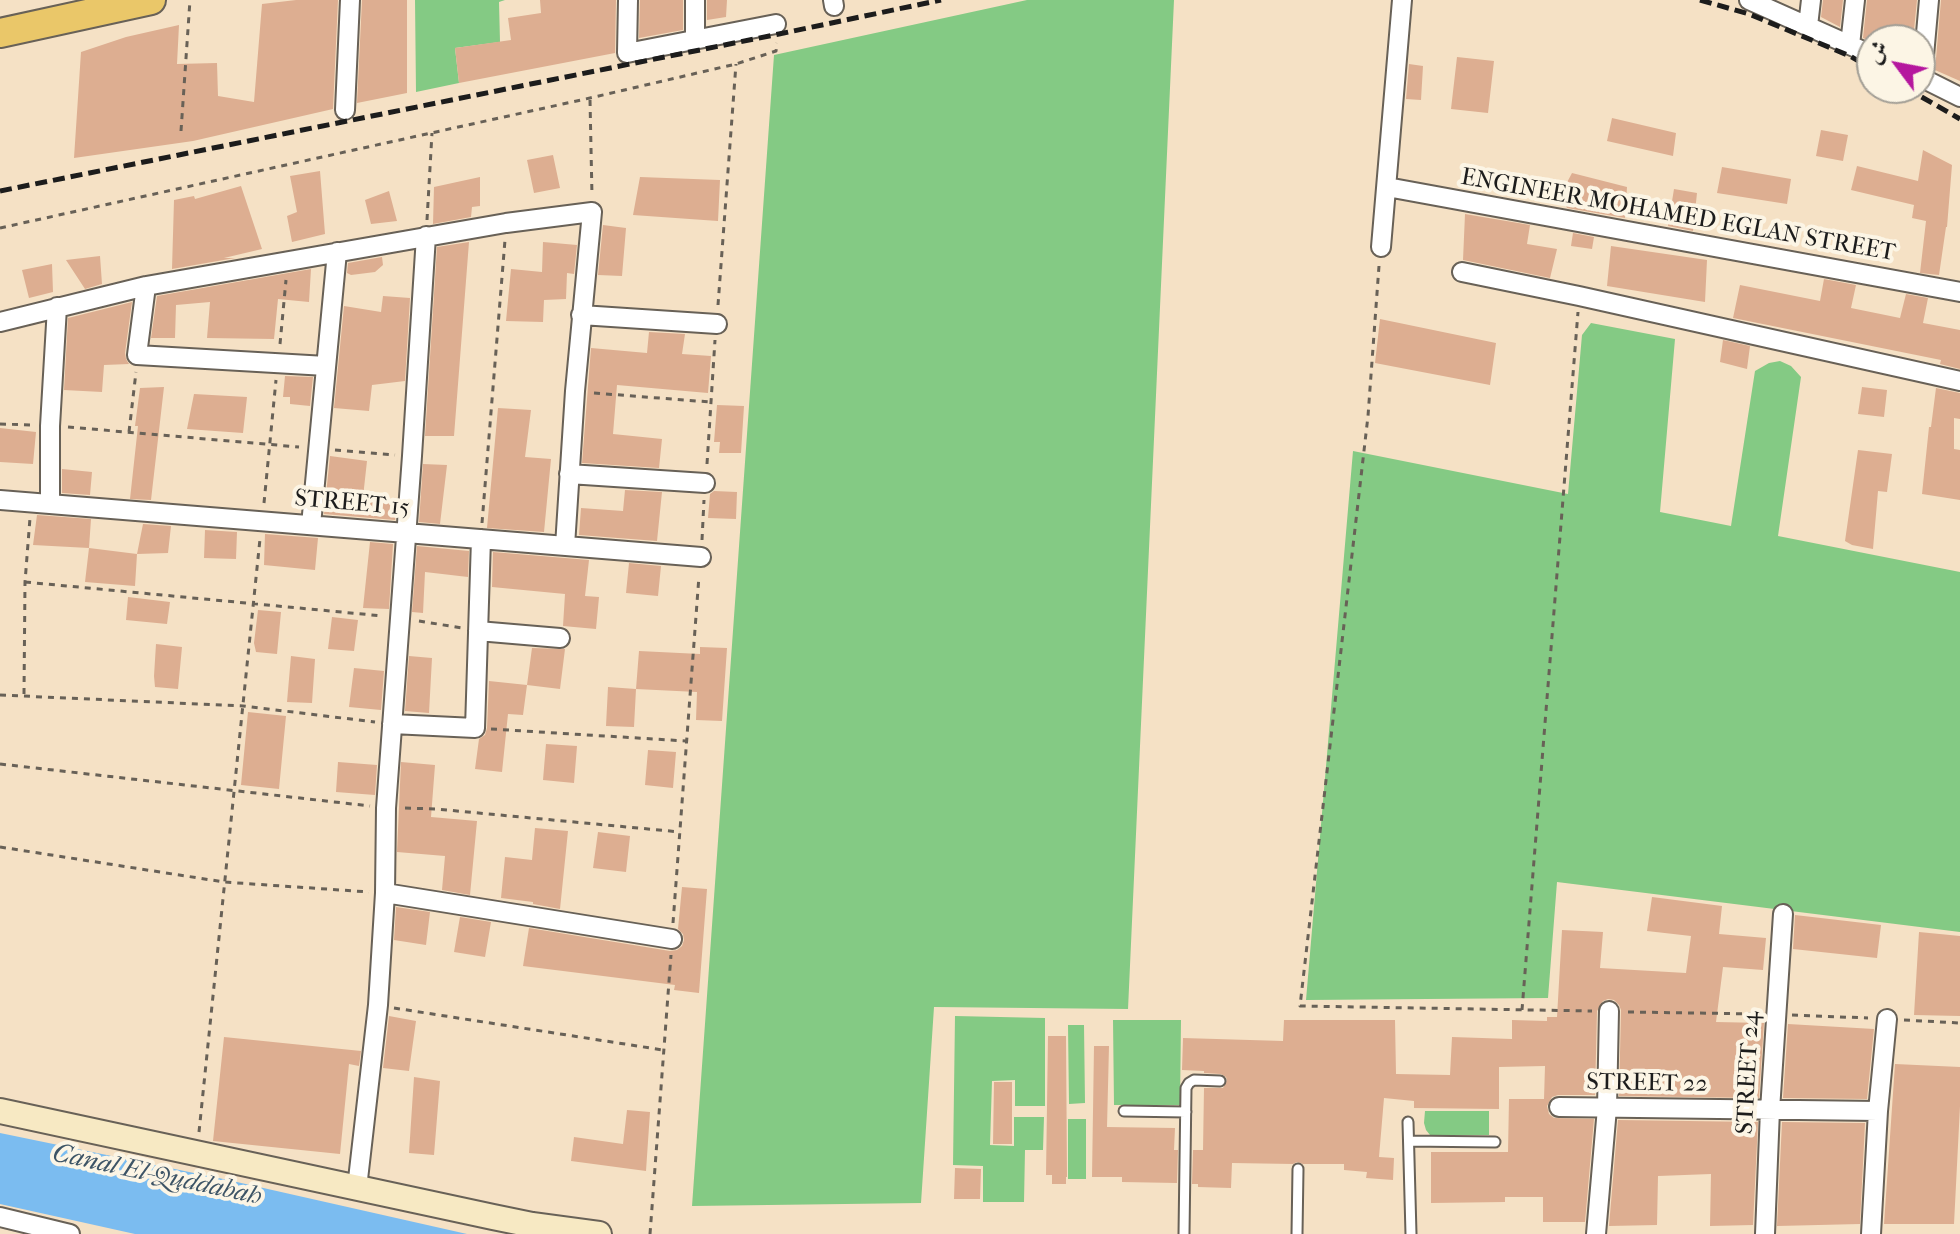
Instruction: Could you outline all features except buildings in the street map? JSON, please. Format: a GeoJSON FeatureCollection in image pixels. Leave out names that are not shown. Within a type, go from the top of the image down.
{"type":"FeatureCollection","features":[{"type":"Feature","properties":{"kind":"main road"},"geometry":{"type":"LineString","coordinates":[[0,33],[151,0]]}},
{"type":"Feature","properties":{"kind":"main road"},"geometry":{"type":"LineString","coordinates":[[0,1111],[532,1225],[599,1234]]}},
{"type":"Feature","properties":{"kind":"street"},"geometry":{"type":"LineString","coordinates":[[345,110],[350,0]]}},
{"type":"Feature","properties":{"kind":"street"},"geometry":{"type":"LineString","coordinates":[[628,0],[627,53],[776,24]]}},
{"type":"Feature","properties":{"kind":"street"},"geometry":{"type":"LineString","coordinates":[[695,0],[695,40]]}},
{"type":"Feature","properties":{"kind":"street"},"geometry":{"type":"LineString","coordinates":[[1381,247],[1402,0]]}},
{"type":"Feature","properties":{"kind":"street"},"geometry":{"type":"LineString","coordinates":[[1749,0],[1856,48]]}},
{"type":"Feature","properties":{"kind":"street"},"geometry":{"type":"LineString","coordinates":[[1808,26],[1811,0]]}},
{"type":"Feature","properties":{"kind":"street"},"geometry":{"type":"LineString","coordinates":[[1850,45],[1855,0]]}},
{"type":"Feature","properties":{"kind":"street"},"geometry":{"type":"LineString","coordinates":[[1927,24],[1929,0]]}},
{"type":"Feature","properties":{"kind":"street"},"geometry":{"type":"LineString","coordinates":[[1936,85],[1960,97]]}},
{"type":"Feature","properties":{"kind":"street","name":"ENGINEER MOHAMED EGLAN STREET"},"geometry":{"type":"LineString","coordinates":[[1387,187],[1960,292]]}},
{"type":"Feature","properties":{"kind":"street"},"geometry":{"type":"LineString","coordinates":[[0,322],[146,286],[426,236],[592,212],[581,315],[565,546]]}},
{"type":"Feature","properties":{"kind":"street"},"geometry":{"type":"LineString","coordinates":[[357,1188],[378,1005],[385,893],[386,808],[426,236]]}},
{"type":"Feature","properties":{"kind":"street"},"geometry":{"type":"LineString","coordinates":[[311,525],[337,252]]}},
{"type":"Feature","properties":{"kind":"street"},"geometry":{"type":"LineString","coordinates":[[1462,272],[1960,381]]}},
{"type":"Feature","properties":{"kind":"street"},"geometry":{"type":"LineString","coordinates":[[146,286],[137,355],[326,366]]}},
{"type":"Feature","properties":{"kind":"street"},"geometry":{"type":"LineString","coordinates":[[41,503],[50,426],[57,307]]}},
{"type":"Feature","properties":{"kind":"street"},"geometry":{"type":"LineString","coordinates":[[581,315],[717,324]]}},
{"type":"Feature","properties":{"kind":"street"},"geometry":{"type":"LineString","coordinates":[[569,474],[705,483]]}},
{"type":"Feature","properties":{"kind":"street","name":"STREET 15"},"geometry":{"type":"LineString","coordinates":[[0,500],[701,557]]}},
{"type":"Feature","properties":{"kind":"street"},"geometry":{"type":"LineString","coordinates":[[392,724],[475,728],[481,539]]}},
{"type":"Feature","properties":{"kind":"street"},"geometry":{"type":"LineString","coordinates":[[478,631],[560,638]]}},
{"type":"Feature","properties":{"kind":"street"},"geometry":{"type":"LineString","coordinates":[[385,893],[672,939]]}},
{"type":"Feature","properties":{"kind":"street","name":"STREET 24"},"geometry":{"type":"LineString","coordinates":[[1765,1234],[1783,914]]}},
{"type":"Feature","properties":{"kind":"street"},"geometry":{"type":"LineString","coordinates":[[1596,1234],[1607,1108],[1609,1011]]}},
{"type":"Feature","properties":{"kind":"street"},"geometry":{"type":"LineString","coordinates":[[1871,1234],[1887,1019]]}},
{"type":"Feature","properties":{"kind":"street","name":"STREET 22"},"geometry":{"type":"LineString","coordinates":[[1559,1107],[1878,1111]]}},
{"type":"Feature","properties":{"kind":"street"},"geometry":{"type":"LineString","coordinates":[[0,1217],[70,1234]]}},
{"type":"Feature","properties":{"kind":"lane"},"geometry":{"type":"LineString","coordinates":[[1184,1234],[1186,1088],[1194,1080],[1220,1081]]}},
{"type":"Feature","properties":{"kind":"lane"},"geometry":{"type":"LineString","coordinates":[[1124,1111],[1186,1112]]}},
{"type":"Feature","properties":{"kind":"lane"},"geometry":{"type":"LineString","coordinates":[[1408,1122],[1411,1234]]}},
{"type":"Feature","properties":{"kind":"lane"},"geometry":{"type":"LineString","coordinates":[[1409,1141],[1495,1142]]}},
{"type":"Feature","properties":{"kind":"lane"},"geometry":{"type":"LineString","coordinates":[[1297,1234],[1298,1169]]}},
{"type":"Feature","properties":{"kind":"path"},"geometry":{"type":"LineString","coordinates":[[181,131],[190,0]]}},
{"type":"Feature","properties":{"kind":"path"},"geometry":{"type":"LineString","coordinates":[[0,228],[590,98],[736,64],[776,51]]}},
{"type":"Feature","properties":{"kind":"path"},"geometry":{"type":"LineString","coordinates":[[650,1234],[736,64]]}},
{"type":"Feature","properties":{"kind":"path"},"geometry":{"type":"LineString","coordinates":[[590,98],[592,212]]}},
{"type":"Feature","properties":{"kind":"path"},"geometry":{"type":"LineString","coordinates":[[426,236],[432,133]]}},
{"type":"Feature","properties":{"kind":"path"},"geometry":{"type":"LineString","coordinates":[[481,539],[506,223]]}},
{"type":"Feature","properties":{"kind":"path"},"geometry":{"type":"LineString","coordinates":[[1381,247],[1368,416],[1300,1006],[1776,1014],[1960,1023]]}},
{"type":"Feature","properties":{"kind":"path"},"geometry":{"type":"LineString","coordinates":[[197,1153],[289,260]]}},
{"type":"Feature","properties":{"kind":"path"},"geometry":{"type":"LineString","coordinates":[[1522,1010],[1579,296]]}},
{"type":"Feature","properties":{"kind":"path"},"geometry":{"type":"LineString","coordinates":[[129,432],[137,355]]}},
{"type":"Feature","properties":{"kind":"path"},"geometry":{"type":"LineString","coordinates":[[575,391],[711,402]]}},
{"type":"Feature","properties":{"kind":"path"},"geometry":{"type":"LineString","coordinates":[[0,424],[412,456]]}},
{"type":"Feature","properties":{"kind":"path"},"geometry":{"type":"LineString","coordinates":[[24,695],[25,582],[41,503]]}},
{"type":"Feature","properties":{"kind":"path"},"geometry":{"type":"LineString","coordinates":[[25,582],[399,618],[478,631]]}},
{"type":"Feature","properties":{"kind":"path"},"geometry":{"type":"LineString","coordinates":[[0,695],[243,706],[392,724]]}},
{"type":"Feature","properties":{"kind":"path"},"geometry":{"type":"LineString","coordinates":[[475,728],[686,741]]}},
{"type":"Feature","properties":{"kind":"path"},"geometry":{"type":"LineString","coordinates":[[0,764],[386,808],[436,809],[680,832]]}},
{"type":"Feature","properties":{"kind":"path"},"geometry":{"type":"LineString","coordinates":[[0,847],[224,882],[385,893]]}},
{"type":"Feature","properties":{"kind":"path"},"geometry":{"type":"LineString","coordinates":[[378,1005],[664,1051]]}},
{"type":"Feature","properties":{"kind":"green space"},"geometry":{"type":"Polygon","coordinates":[[[415,0],[505,0],[499,2],[500,42],[455,48],[459,83],[416,92],[415,0]]]}},
{"type":"Feature","properties":{"kind":"green space"},"geometry":{"type":"Polygon","coordinates":[[[1027,0],[1174,0],[1128,1009],[934,1007],[921,1203],[692,1206],[774,55],[1027,0]]]}},
{"type":"Feature","properties":{"kind":"green space"},"geometry":{"type":"Polygon","coordinates":[[[1591,323],[1675,339],[1660,512],[1731,526],[1755,371],[1780,361],[1791,366],[1801,377],[1778,536],[1960,572],[1960,932],[1557,882],[1548,998],[1306,1000],[1353,451],[1568,494],[1582,335],[1591,323]]]}},
{"type":"Feature","properties":{"kind":"green space"},"geometry":{"type":"Polygon","coordinates":[[[955,1016],[1045,1018],[1045,1106],[1015,1106],[1015,1080],[992,1081],[990,1145],[1014,1146],[1014,1117],[1044,1117],[1043,1150],[1025,1150],[1024,1202],[983,1202],[983,1166],[953,1165],[955,1016]]]}},
{"type":"Feature","properties":{"kind":"green space"},"geometry":{"type":"Polygon","coordinates":[[[1113,1020],[1181,1020],[1180,1105],[1114,1105],[1113,1020]]]}},
{"type":"Feature","properties":{"kind":"green space"},"geometry":{"type":"Polygon","coordinates":[[[1068,1025],[1084,1025],[1085,1103],[1069,1104],[1068,1025]]]}},
{"type":"Feature","properties":{"kind":"green space"},"geometry":{"type":"Polygon","coordinates":[[[1425,1111],[1489,1111],[1489,1135],[1430,1135],[1424,1123],[1425,1111]]]}},
{"type":"Feature","properties":{"kind":"green space"},"geometry":{"type":"Polygon","coordinates":[[[1068,1119],[1086,1119],[1086,1179],[1068,1179],[1068,1119]]]}},
{"type":"Feature","properties":{"kind":"water","name":"Canal El-Quddabah"},"geometry":{"type":"Polygon","coordinates":[[[0,1133],[467,1234],[135,1234],[0,1204],[0,1133]]]}},
{"type":"Feature","properties":{"kind":"railway"},"geometry":{"type":"LineString","coordinates":[[0,191],[941,0]]}},
{"type":"Feature","properties":{"kind":"railway"},"geometry":{"type":"LineString","coordinates":[[1700,0],[1749,14],[1856,60]]}},
{"type":"Feature","properties":{"kind":"railway"},"geometry":{"type":"LineString","coordinates":[[1934,104],[1960,119]]}}]}
